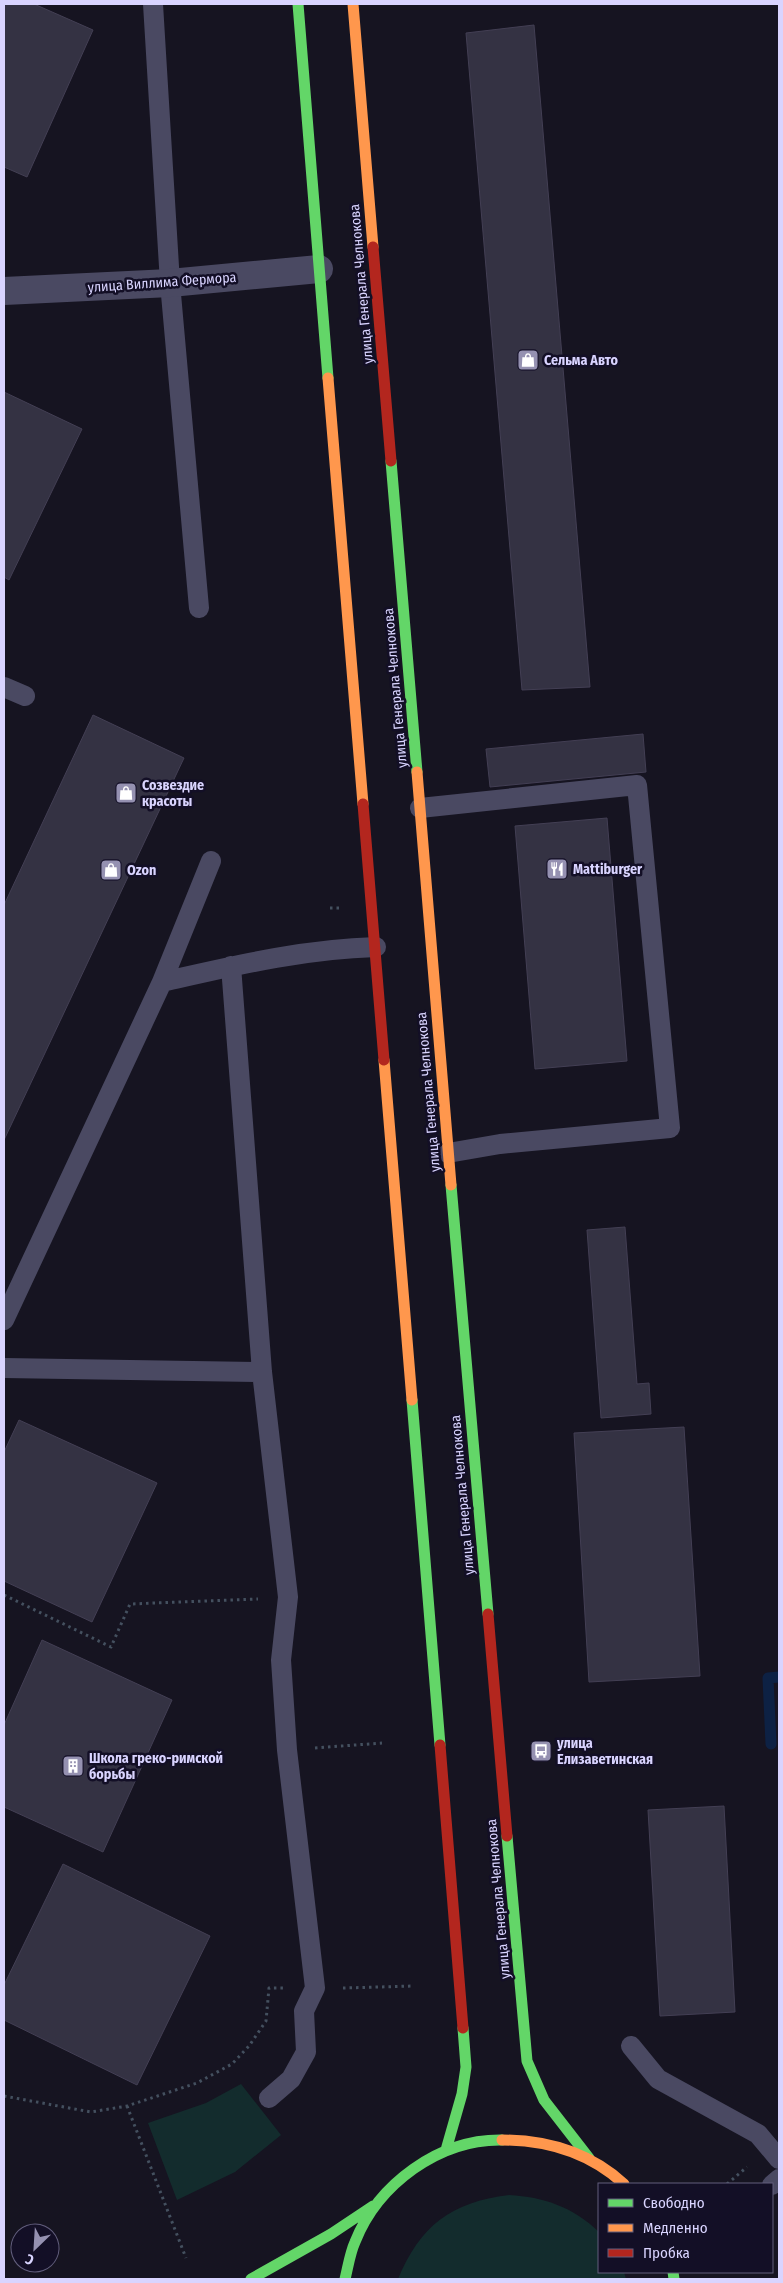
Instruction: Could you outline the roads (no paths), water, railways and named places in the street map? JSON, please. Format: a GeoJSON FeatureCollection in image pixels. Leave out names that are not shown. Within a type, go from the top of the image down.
{"type":"FeatureCollection","features":[{"type":"Feature","properties":{"kind":"main road"},"geometry":{"type":"LineString","coordinates":[[298,4],[466,2067],[462,2094],[446,2150]]}},
{"type":"Feature","properties":{"kind":"main road","name":"улица Генерала Челнокова"},"geometry":{"type":"LineString","coordinates":[[353,4],[448,1153],[527,2061],[544,2100],[590,2158],[623,2183]]}},
{"type":"Feature","properties":{"kind":"main road","name":"улица Генерала Челнокова"},"geometry":{"type":"LineString","coordinates":[[345,2279],[348,2256],[373,2206],[405,2173],[446,2150],[498,2138],[545,2142],[590,2158]]}},
{"type":"Feature","properties":{"kind":"main road"},"geometry":{"type":"LineString","coordinates":[[251,2279],[331,2234],[373,2206]]}},
{"type":"Feature","properties":{"kind":"street","name":"улица Виллима Фермора"},"geometry":{"type":"LineString","coordinates":[[4,291],[170,283],[319,269]]}},
{"type":"Feature","properties":{"kind":"lane"},"geometry":{"type":"LineString","coordinates":[[153,4],[170,283],[199,608]]}},
{"type":"Feature","properties":{"kind":"lane"},"geometry":{"type":"LineString","coordinates":[[4,687],[25,696]]}},
{"type":"Feature","properties":{"kind":"lane"},"geometry":{"type":"LineString","coordinates":[[420,808],[637,785],[670,1128],[500,1144],[448,1153]]}},
{"type":"Feature","properties":{"kind":"lane"},"geometry":{"type":"LineString","coordinates":[[4,1320],[162,982],[211,861]]}},
{"type":"Feature","properties":{"kind":"lane"},"geometry":{"type":"LineString","coordinates":[[162,982],[231,966],[332,948],[376,947]]}},
{"type":"Feature","properties":{"kind":"lane"},"geometry":{"type":"LineString","coordinates":[[231,966],[262,1372],[288,1598],[281,1660],[287,1750],[315,1988],[304,2011],[306,2052],[291,2078],[269,2098]]}},
{"type":"Feature","properties":{"kind":"lane"},"geometry":{"type":"LineString","coordinates":[[4,1368],[262,1372]]}},
{"type":"Feature","properties":{"kind":"lane"},"geometry":{"type":"LineString","coordinates":[[631,2046],[658,2079],[758,2134],[779,2159]]}},
{"type":"Feature","properties":{"kind":"waterway"},"geometry":{"type":"LineString","coordinates":[[771,1744],[768,1678],[779,1677]]}},
{"type":"Feature","properties":{"kind":"place","name":"Сельма Авто"},"geometry":{"type":"Point","coordinates":[528,360]}},
{"type":"Feature","properties":{"kind":"place","name":"Созвездие красоты"},"geometry":{"type":"Point","coordinates":[126,793]}},
{"type":"Feature","properties":{"kind":"place","name":"Mattiburger"},"geometry":{"type":"Point","coordinates":[557,869]}},
{"type":"Feature","properties":{"kind":"place","name":"Ozon"},"geometry":{"type":"Point","coordinates":[111,870]}},
{"type":"Feature","properties":{"kind":"place","name":"улица Елизаветинская"},"geometry":{"type":"Point","coordinates":[541,1751]}},
{"type":"Feature","properties":{"kind":"place","name":"Школа греко-римской борьбы"},"geometry":{"type":"Point","coordinates":[73,1766]}}]}
